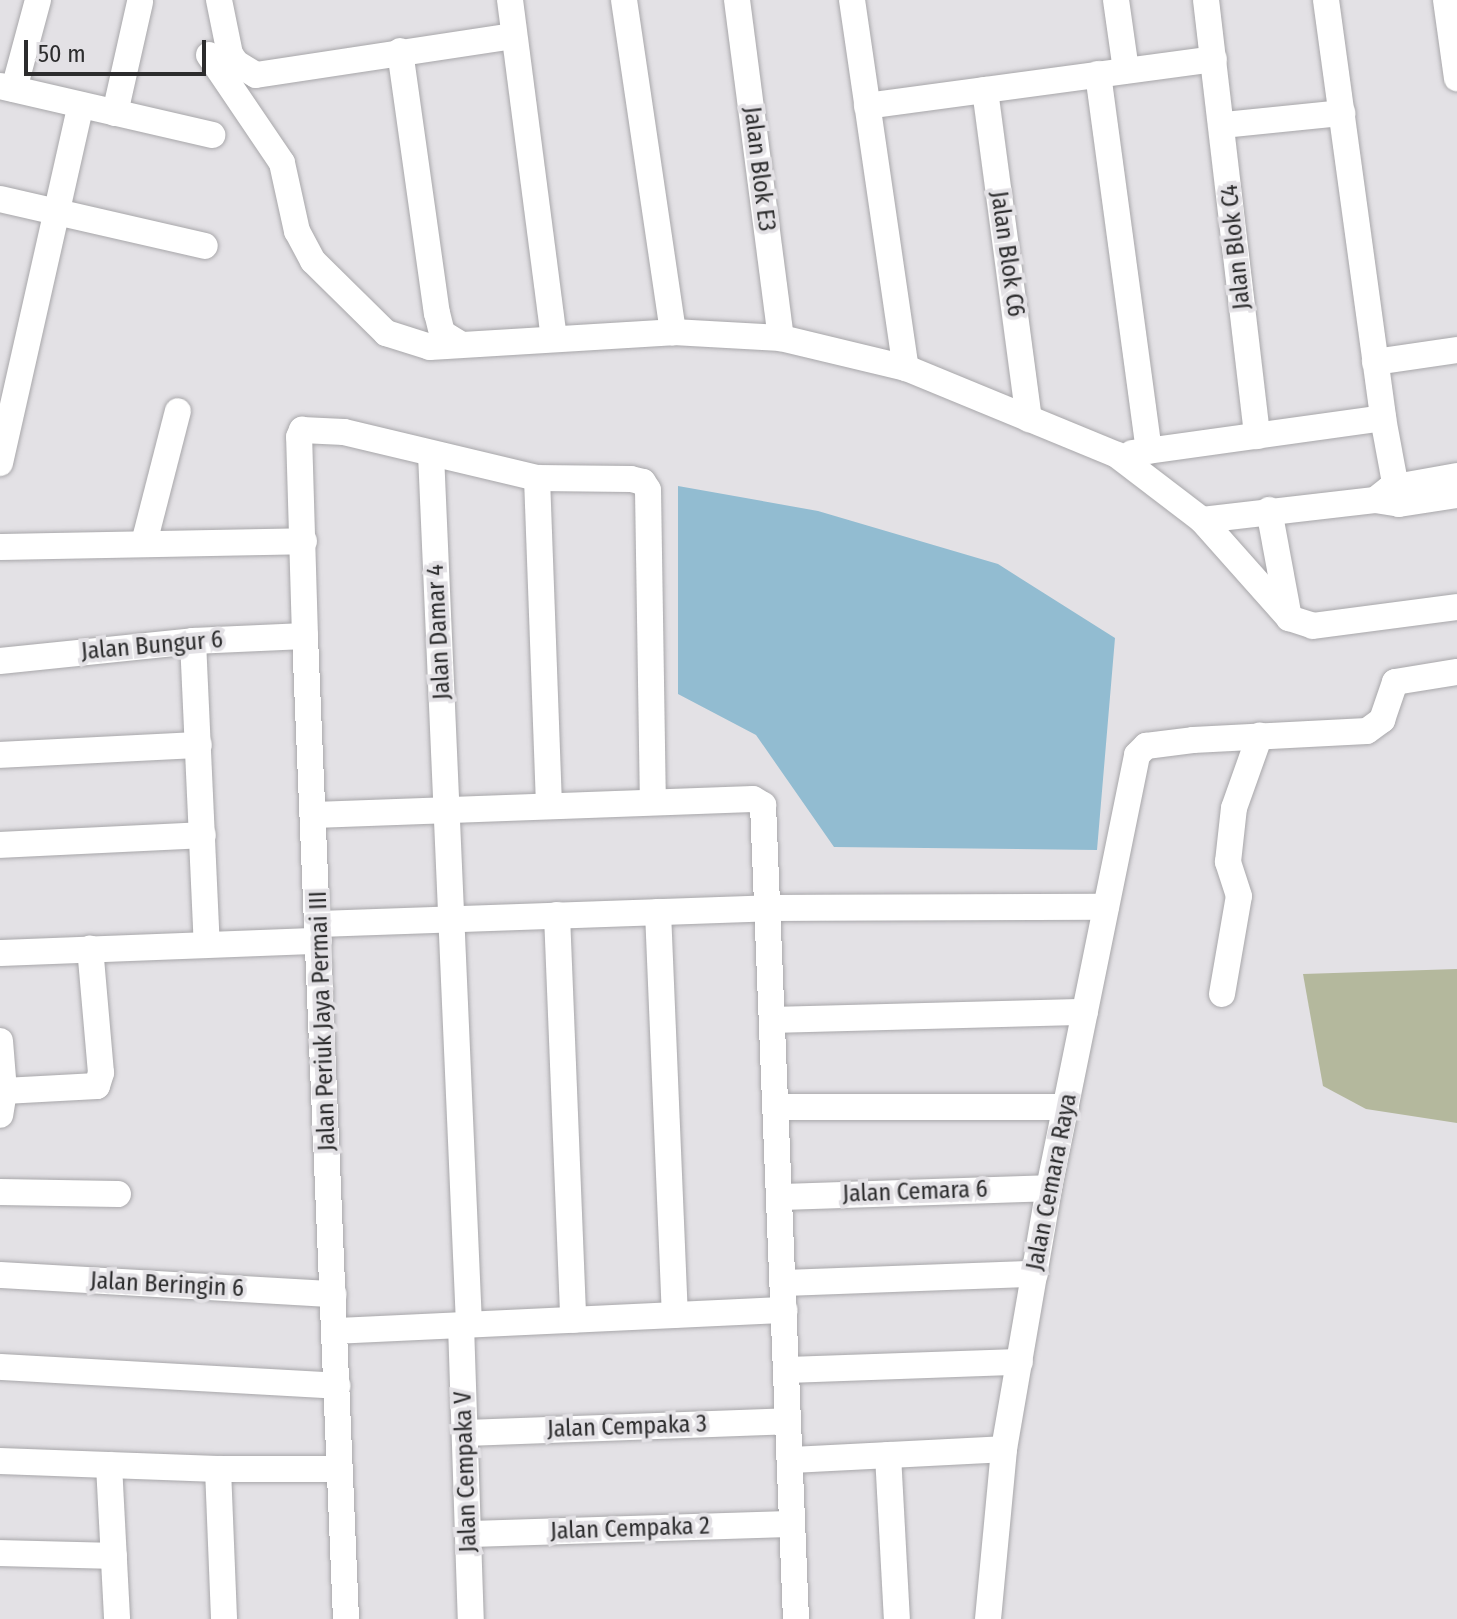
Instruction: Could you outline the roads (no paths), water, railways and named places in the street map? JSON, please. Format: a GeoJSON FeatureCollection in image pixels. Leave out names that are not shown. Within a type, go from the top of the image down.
{"type":"FeatureCollection","features":[{"type":"Feature","properties":{"kind":"street"},"geometry":{"type":"LineString","coordinates":[[38,0],[7,87],[212,135]]}},
{"type":"Feature","properties":{"kind":"street"},"geometry":{"type":"LineString","coordinates":[[219,0],[230,54],[245,70],[256,75],[514,36]]}},
{"type":"Feature","properties":{"kind":"street"},"geometry":{"type":"LineString","coordinates":[[510,0],[554,337]]}},
{"type":"Feature","properties":{"kind":"street"},"geometry":{"type":"LineString","coordinates":[[624,0],[673,332]]}},
{"type":"Feature","properties":{"kind":"street","name":"Jalan Blok E3"},"geometry":{"type":"LineString","coordinates":[[737,0],[781,338]]}},
{"type":"Feature","properties":{"kind":"street"},"geometry":{"type":"LineString","coordinates":[[852,0],[906,368]]}},
{"type":"Feature","properties":{"kind":"street"},"geometry":{"type":"LineString","coordinates":[[1116,0],[1126,70]]}},
{"type":"Feature","properties":{"kind":"street","name":"Jalan Blok C4"},"geometry":{"type":"LineString","coordinates":[[1206,0],[1257,436]]}},
{"type":"Feature","properties":{"kind":"street"},"geometry":{"type":"LineString","coordinates":[[1326,0],[1383,418],[1389,497]]}},
{"type":"Feature","properties":{"kind":"street"},"geometry":{"type":"LineString","coordinates":[[1446,0],[1457,78]]}},
{"type":"Feature","properties":{"kind":"street"},"geometry":{"type":"LineString","coordinates":[[115,113],[140,2]]}},
{"type":"Feature","properties":{"kind":"street"},"geometry":{"type":"LineString","coordinates":[[400,51],[437,313],[442,333],[460,344]]}},
{"type":"Feature","properties":{"kind":"street"},"geometry":{"type":"LineString","coordinates":[[209,55],[282,163],[297,231],[313,261],[386,333],[430,347],[673,332],[781,338],[906,368],[1117,455],[1202,520],[1289,618],[1313,626],[1457,607]]}},
{"type":"Feature","properties":{"kind":"street"},"geometry":{"type":"LineString","coordinates":[[867,106],[1214,59]]}},
{"type":"Feature","properties":{"kind":"street"},"geometry":{"type":"LineString","coordinates":[[1098,74],[1149,451]]}},
{"type":"Feature","properties":{"kind":"street","name":"Jalan Blok C6"},"geometry":{"type":"LineString","coordinates":[[985,90],[1029,419]]}},
{"type":"Feature","properties":{"kind":"street"},"geometry":{"type":"LineString","coordinates":[[0,463],[81,105]]}},
{"type":"Feature","properties":{"kind":"street"},"geometry":{"type":"LineString","coordinates":[[1223,125],[1342,113]]}},
{"type":"Feature","properties":{"kind":"street"},"geometry":{"type":"LineString","coordinates":[[0,199],[205,246]]}},
{"type":"Feature","properties":{"kind":"street"},"geometry":{"type":"LineString","coordinates":[[1375,362],[1457,350]]}},
{"type":"Feature","properties":{"kind":"street"},"geometry":{"type":"LineString","coordinates":[[144,543],[178,411]]}},
{"type":"Feature","properties":{"kind":"street"},"geometry":{"type":"LineString","coordinates":[[1117,455],[1383,418]]}},
{"type":"Feature","properties":{"kind":"street","name":"Jalan Periuk Jaya Permai III"},"geometry":{"type":"LineString","coordinates":[[346,1619],[299,437],[309,428],[344,432],[431,454]]}},
{"type":"Feature","properties":{"kind":"street"},"geometry":{"type":"LineString","coordinates":[[431,454],[537,478],[631,479],[643,482],[648,490],[653,802]]}},
{"type":"Feature","properties":{"kind":"street","name":"Jalan Damar 4"},"geometry":{"type":"LineString","coordinates":[[431,454],[453,919]]}},
{"type":"Feature","properties":{"kind":"street"},"geometry":{"type":"LineString","coordinates":[[1389,497],[1457,476]]}},
{"type":"Feature","properties":{"kind":"street"},"geometry":{"type":"LineString","coordinates":[[537,478],[549,806]]}},
{"type":"Feature","properties":{"kind":"street"},"geometry":{"type":"LineString","coordinates":[[1202,520],[1389,497],[1457,495]]}},
{"type":"Feature","properties":{"kind":"street"},"geometry":{"type":"LineString","coordinates":[[1269,510],[1289,618]]}},
{"type":"Feature","properties":{"kind":"street"},"geometry":{"type":"LineString","coordinates":[[0,547],[304,541]]}},
{"type":"Feature","properties":{"kind":"street","name":"Jalan Bungur 6"},"geometry":{"type":"LineString","coordinates":[[0,661],[193,641],[305,636]]}},
{"type":"Feature","properties":{"kind":"street"},"geometry":{"type":"LineString","coordinates":[[193,641],[207,944]]}},
{"type":"Feature","properties":{"kind":"street"},"geometry":{"type":"LineString","coordinates":[[1222,994],[1239,896],[1228,862],[1234,808],[1260,735],[1367,731],[1382,720],[1395,682],[1457,672]]}},
{"type":"Feature","properties":{"kind":"street","name":"Jalan Cemara Raya"},"geometry":{"type":"LineString","coordinates":[[988,1619],[1004,1449],[1049,1188],[1132,770],[1141,749],[1260,735]]}},
{"type":"Feature","properties":{"kind":"street"},"geometry":{"type":"LineString","coordinates":[[0,755],[199,745]]}},
{"type":"Feature","properties":{"kind":"street"},"geometry":{"type":"LineString","coordinates":[[314,815],[653,802],[760,802],[767,820],[796,1619]]}},
{"type":"Feature","properties":{"kind":"street"},"geometry":{"type":"LineString","coordinates":[[0,845],[203,835]]}},
{"type":"Feature","properties":{"kind":"street"},"geometry":{"type":"LineString","coordinates":[[0,953],[207,944],[453,919],[770,908],[1106,907]]}},
{"type":"Feature","properties":{"kind":"street"},"geometry":{"type":"LineString","coordinates":[[658,912],[675,1315]]}},
{"type":"Feature","properties":{"kind":"street"},"geometry":{"type":"LineString","coordinates":[[557,915],[573,1320]]}},
{"type":"Feature","properties":{"kind":"street","name":"Jalan Cempaka V"},"geometry":{"type":"LineString","coordinates":[[453,919],[471,1619]]}},
{"type":"Feature","properties":{"kind":"street"},"geometry":{"type":"LineString","coordinates":[[0,1041],[2,1103],[97,1086],[101,1073],[90,948]]}},
{"type":"Feature","properties":{"kind":"street"},"geometry":{"type":"LineString","coordinates":[[774,1020],[1085,1012]]}},
{"type":"Feature","properties":{"kind":"street"},"geometry":{"type":"LineString","coordinates":[[777,1107],[1066,1107]]}},
{"type":"Feature","properties":{"kind":"street","name":"Jalan Cemara 6"},"geometry":{"type":"LineString","coordinates":[[780,1197],[1049,1188]]}},
{"type":"Feature","properties":{"kind":"street"},"geometry":{"type":"LineString","coordinates":[[0,1192],[118,1194]]}},
{"type":"Feature","properties":{"kind":"street"},"geometry":{"type":"LineString","coordinates":[[784,1283],[1035,1274]]}},
{"type":"Feature","properties":{"kind":"street","name":"Jalan Beringin 6"},"geometry":{"type":"LineString","coordinates":[[0,1275],[333,1294]]}},
{"type":"Feature","properties":{"kind":"street"},"geometry":{"type":"LineString","coordinates":[[335,1331],[785,1310]]}},
{"type":"Feature","properties":{"kind":"street"},"geometry":{"type":"LineString","coordinates":[[786,1370],[1020,1362]]}},
{"type":"Feature","properties":{"kind":"street"},"geometry":{"type":"LineString","coordinates":[[0,1367],[337,1386]]}},
{"type":"Feature","properties":{"kind":"street","name":"Jalan Cempaka 3"},"geometry":{"type":"LineString","coordinates":[[465,1433],[788,1421]]}},
{"type":"Feature","properties":{"kind":"street"},"geometry":{"type":"LineString","coordinates":[[790,1460],[1004,1449]]}},
{"type":"Feature","properties":{"kind":"street"},"geometry":{"type":"LineString","coordinates":[[888,1455],[897,1619]]}},
{"type":"Feature","properties":{"kind":"street"},"geometry":{"type":"LineString","coordinates":[[0,1461],[218,1469],[340,1469]]}},
{"type":"Feature","properties":{"kind":"street"},"geometry":{"type":"LineString","coordinates":[[109,1465],[117,1619]]}},
{"type":"Feature","properties":{"kind":"street"},"geometry":{"type":"LineString","coordinates":[[218,1469],[224,1619]]}},
{"type":"Feature","properties":{"kind":"street","name":"Jalan Cempaka 2"},"geometry":{"type":"LineString","coordinates":[[468,1534],[792,1524]]}},
{"type":"Feature","properties":{"kind":"street"},"geometry":{"type":"LineString","coordinates":[[0,1553],[114,1556]]}},
{"type":"Feature","properties":{"kind":"water"},"geometry":{"type":"Polygon","coordinates":[[[678,486],[818,511],[998,564],[1115,638],[1097,850],[834,847],[756,735],[678,694],[678,486]]]}}]}
